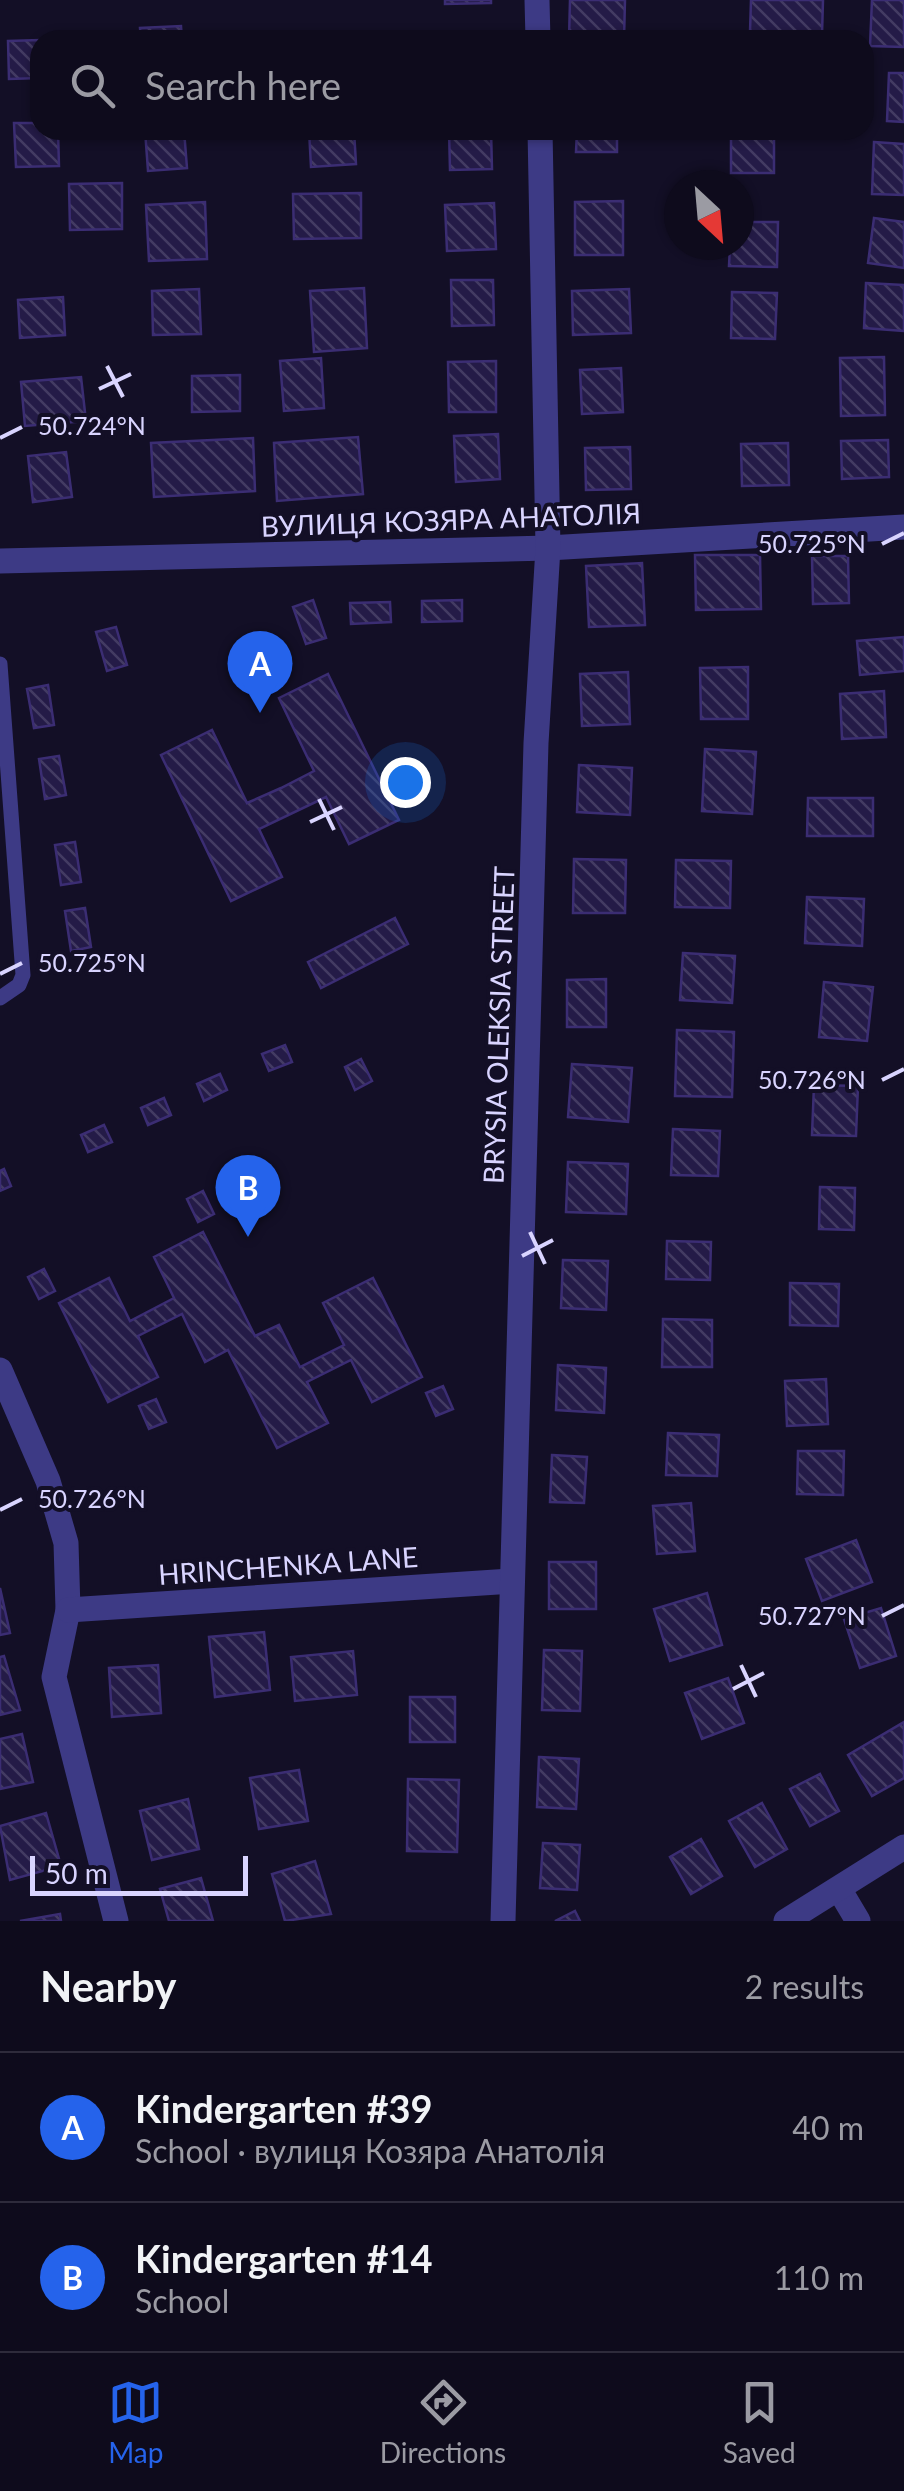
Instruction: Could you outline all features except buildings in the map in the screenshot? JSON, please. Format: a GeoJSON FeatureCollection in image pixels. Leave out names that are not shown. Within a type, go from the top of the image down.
{"type":"FeatureCollection","features":[{"type":"Feature","properties":{"kind":"street"},"geometry":{"type":"LineString","coordinates":[[537,0],[538,30]]}},
{"type":"Feature","properties":{"kind":"street","name":"BRYSIA OLEKSIA STREET"},"geometry":{"type":"LineString","coordinates":[[503,1921],[535,763],[548,548],[540,140]]}},
{"type":"Feature","properties":{"kind":"street","name":"ВУЛИЦЯ КОЗЯРА АНАТОЛІЯ"},"geometry":{"type":"LineString","coordinates":[[0,561],[548,548],[904,527]]}},
{"type":"Feature","properties":{"kind":"street"},"geometry":{"type":"LineString","coordinates":[[0,1370],[48,1481],[66,1543],[68,1610],[54,1677],[116,1921]]}},
{"type":"Feature","properties":{"kind":"street","name":"HRINCHENKA LANE"},"geometry":{"type":"LineString","coordinates":[[68,1610],[512,1581]]}},
{"type":"Feature","properties":{"kind":"street"},"geometry":{"type":"LineString","coordinates":[[786,1921],[904,1847]]}},
{"type":"Feature","properties":{"kind":"street"},"geometry":{"type":"LineString","coordinates":[[838,1889],[858,1921]]}},
{"type":"Feature","properties":{"kind":"lane"},"geometry":{"type":"LineString","coordinates":[[0,664],[23,975],[19,985],[0,998]]}},
{"type":"Feature","properties":{"kind":"place","name":"Kindergarten #39"},"geometry":{"type":"Point","coordinates":[260,713]}},
{"type":"Feature","properties":{"kind":"place","name":"Kindergarten #14"},"geometry":{"type":"Point","coordinates":[248,1237]}}]}
